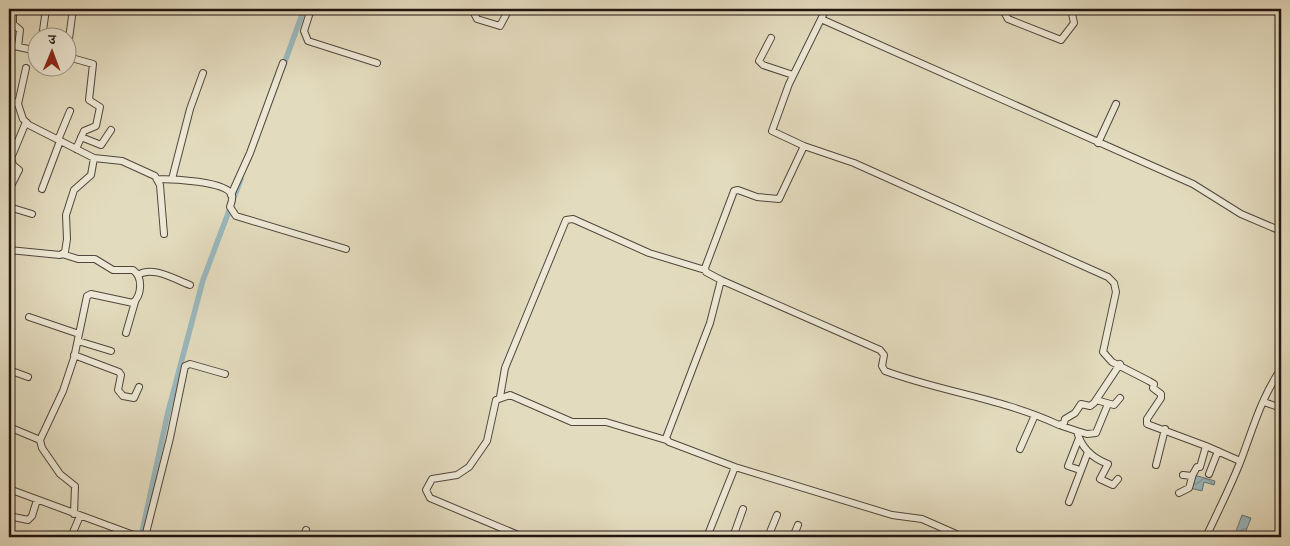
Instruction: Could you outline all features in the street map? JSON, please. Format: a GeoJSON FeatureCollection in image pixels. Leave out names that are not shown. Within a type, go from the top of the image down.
{"type":"FeatureCollection","features":[{"type":"Feature","properties":{"kind":"street"},"geometry":{"type":"LineString","coordinates":[[13,9],[12,24],[20,30],[18,47]]}},
{"type":"Feature","properties":{"kind":"street"},"geometry":{"type":"LineString","coordinates":[[43,28],[46,9]]}},
{"type":"Feature","properties":{"kind":"street"},"geometry":{"type":"LineString","coordinates":[[70,28],[73,9]]}},
{"type":"Feature","properties":{"kind":"street"},"geometry":{"type":"LineString","coordinates":[[312,9],[304,31],[308,41],[377,63]]}},
{"type":"Feature","properties":{"kind":"street"},"geometry":{"type":"LineString","coordinates":[[472,9],[477,19],[500,26],[509,9]]}},
{"type":"Feature","properties":{"kind":"street"},"geometry":{"type":"LineString","coordinates":[[826,9],[793,75],[772,129],[774,132],[804,146],[854,163],[1108,278],[1114,283],[1116,292],[1103,352],[1112,362],[1120,364],[1154,384],[1153,388],[1161,394],[1161,398],[1146,422],[1150,426],[1165,429],[1240,461]]}},
{"type":"Feature","properties":{"kind":"street"},"geometry":{"type":"LineString","coordinates":[[1002,9],[1008,18],[1013,21],[1061,40],[1074,23],[1071,9]]}},
{"type":"Feature","properties":{"kind":"street"},"geometry":{"type":"LineString","coordinates":[[820,19],[1193,184],[1241,214],[1281,231]]}},
{"type":"Feature","properties":{"kind":"street"},"geometry":{"type":"LineString","coordinates":[[771,38],[759,62],[793,75]]}},
{"type":"Feature","properties":{"kind":"street"},"geometry":{"type":"LineString","coordinates":[[9,45],[28,49]]}},
{"type":"Feature","properties":{"kind":"street"},"geometry":{"type":"LineString","coordinates":[[76,149],[85,130],[96,126],[100,107],[89,100],[93,64],[78,60]]}},
{"type":"Feature","properties":{"kind":"street"},"geometry":{"type":"LineString","coordinates":[[283,63],[250,153],[232,195],[231,210],[240,217],[346,249]]}},
{"type":"Feature","properties":{"kind":"street"},"geometry":{"type":"LineString","coordinates":[[26,68],[18,104],[26,122],[94,158],[122,161],[156,176],[158,179],[164,234]]}},
{"type":"Feature","properties":{"kind":"street"},"geometry":{"type":"LineString","coordinates":[[172,179],[190,109],[203,73]]}},
{"type":"Feature","properties":{"kind":"street"},"geometry":{"type":"LineString","coordinates":[[9,99],[18,104]]}},
{"type":"Feature","properties":{"kind":"street"},"geometry":{"type":"LineString","coordinates":[[1098,143],[1116,104]]}},
{"type":"Feature","properties":{"kind":"street"},"geometry":{"type":"LineString","coordinates":[[42,190],[70,111]]}},
{"type":"Feature","properties":{"kind":"street"},"geometry":{"type":"LineString","coordinates":[[9,190],[19,170],[13,165],[11,158],[26,122]]}},
{"type":"Feature","properties":{"kind":"street"},"geometry":{"type":"LineString","coordinates":[[81,137],[100,145],[110,130]]}},
{"type":"Feature","properties":{"kind":"street"},"geometry":{"type":"LineString","coordinates":[[705,270],[734,191],[738,190],[765,199],[779,199],[804,146]]}},
{"type":"Feature","properties":{"kind":"street"},"geometry":{"type":"LineString","coordinates":[[62,254],[66,250],[65,220],[70,201],[74,190],[91,175],[94,158]]}},
{"type":"Feature","properties":{"kind":"street"},"geometry":{"type":"LineString","coordinates":[[158,179],[212,184],[232,195]]}},
{"type":"Feature","properties":{"kind":"street"},"geometry":{"type":"LineString","coordinates":[[9,207],[32,214]]}},
{"type":"Feature","properties":{"kind":"street"},"geometry":{"type":"LineString","coordinates":[[523,537],[430,498],[426,490],[432,479],[457,475],[470,467],[487,441],[494,404],[500,397],[505,368],[566,220],[573,219],[661,258],[705,270],[721,280],[880,350],[884,355],[882,366],[886,371],[1035,415],[1087,434],[1096,433],[1108,404]]}},
{"type":"Feature","properties":{"kind":"street"},"geometry":{"type":"LineString","coordinates":[[9,250],[62,254],[78,260],[95,259],[113,270],[130,269],[138,274],[140,282],[126,333]]}},
{"type":"Feature","properties":{"kind":"street"},"geometry":{"type":"LineString","coordinates":[[138,274],[144,271],[152,271],[190,285]]}},
{"type":"Feature","properties":{"kind":"street"},"geometry":{"type":"LineString","coordinates":[[666,440],[710,323],[721,280]]}},
{"type":"Feature","properties":{"kind":"street"},"geometry":{"type":"LineString","coordinates":[[71,537],[77,515],[76,486],[60,474],[42,448],[40,440],[63,391],[79,338],[85,300],[88,295],[135,302]]}},
{"type":"Feature","properties":{"kind":"street"},"geometry":{"type":"LineString","coordinates":[[29,317],[111,351]]}},
{"type":"Feature","properties":{"kind":"street"},"geometry":{"type":"LineString","coordinates":[[74,356],[119,372],[121,375],[118,390],[123,396],[134,398],[139,387]]}},
{"type":"Feature","properties":{"kind":"street"},"geometry":{"type":"LineString","coordinates":[[145,537],[170,438],[185,366],[190,364],[225,374]]}},
{"type":"Feature","properties":{"kind":"street"},"geometry":{"type":"LineString","coordinates":[[1061,425],[1081,404],[1090,406],[1096,400],[1120,364]]}},
{"type":"Feature","properties":{"kind":"street"},"geometry":{"type":"LineString","coordinates":[[1206,537],[1240,461],[1267,390],[1281,368]]}},
{"type":"Feature","properties":{"kind":"street"},"geometry":{"type":"LineString","coordinates":[[9,370],[28,377]]}},
{"type":"Feature","properties":{"kind":"street"},"geometry":{"type":"LineString","coordinates":[[500,397],[510,396],[572,422],[606,422],[666,440],[735,467],[886,514],[922,519],[963,537]]}},
{"type":"Feature","properties":{"kind":"street"},"geometry":{"type":"LineString","coordinates":[[1096,400],[1114,406],[1120,398]]}},
{"type":"Feature","properties":{"kind":"street"},"geometry":{"type":"LineString","coordinates":[[1264,402],[1281,408]]}},
{"type":"Feature","properties":{"kind":"street"},"geometry":{"type":"LineString","coordinates":[[1020,449],[1035,415]]}},
{"type":"Feature","properties":{"kind":"street"},"geometry":{"type":"LineString","coordinates":[[9,427],[40,440]]}},
{"type":"Feature","properties":{"kind":"street"},"geometry":{"type":"LineString","coordinates":[[1156,465],[1165,429]]}},
{"type":"Feature","properties":{"kind":"street"},"geometry":{"type":"LineString","coordinates":[[1077,431],[1079,438],[1094,459],[1108,464],[1100,479],[1113,485],[1118,479]]}},
{"type":"Feature","properties":{"kind":"street"},"geometry":{"type":"LineString","coordinates":[[1079,438],[1068,466],[1080,470]]}},
{"type":"Feature","properties":{"kind":"street"},"geometry":{"type":"LineString","coordinates":[[1179,493],[1189,488],[1194,474],[1200,466],[1206,446]]}},
{"type":"Feature","properties":{"kind":"street"},"geometry":{"type":"LineString","coordinates":[[1209,474],[1218,451]]}},
{"type":"Feature","properties":{"kind":"street"},"geometry":{"type":"LineString","coordinates":[[1069,502],[1088,452]]}},
{"type":"Feature","properties":{"kind":"street"},"geometry":{"type":"LineString","coordinates":[[707,537],[735,467]]}},
{"type":"Feature","properties":{"kind":"street"},"geometry":{"type":"LineString","coordinates":[[1183,475],[1192,476],[1194,474]]}},
{"type":"Feature","properties":{"kind":"street"},"geometry":{"type":"LineString","coordinates":[[9,490],[139,537]]}},
{"type":"Feature","properties":{"kind":"street"},"geometry":{"type":"LineString","coordinates":[[9,516],[28,520],[32,516],[37,500]]}},
{"type":"Feature","properties":{"kind":"street"},"geometry":{"type":"LineString","coordinates":[[732,537],[743,509]]}},
{"type":"Feature","properties":{"kind":"street"},"geometry":{"type":"LineString","coordinates":[[768,537],[777,514]]}},
{"type":"Feature","properties":{"kind":"street"},"geometry":{"type":"LineString","coordinates":[[793,537],[798,525]]}},
{"type":"Feature","properties":{"kind":"water"},"geometry":{"type":"Polygon","coordinates":[[[1194,475],[1215,481],[1214,485],[1204,482],[1202,491],[1190,488],[1194,475]]]}},
{"type":"Feature","properties":{"kind":"water"},"geometry":{"type":"Polygon","coordinates":[[[1242,515],[1251,518],[1244,536],[1235,534],[1242,515]]]}},
{"type":"Feature","properties":{"kind":"waterway"},"geometry":{"type":"LineString","coordinates":[[283,67],[304,9]]}},
{"type":"Feature","properties":{"kind":"waterway"},"geometry":{"type":"LineString","coordinates":[[141,537],[168,412],[203,280],[241,179]]}}]}
